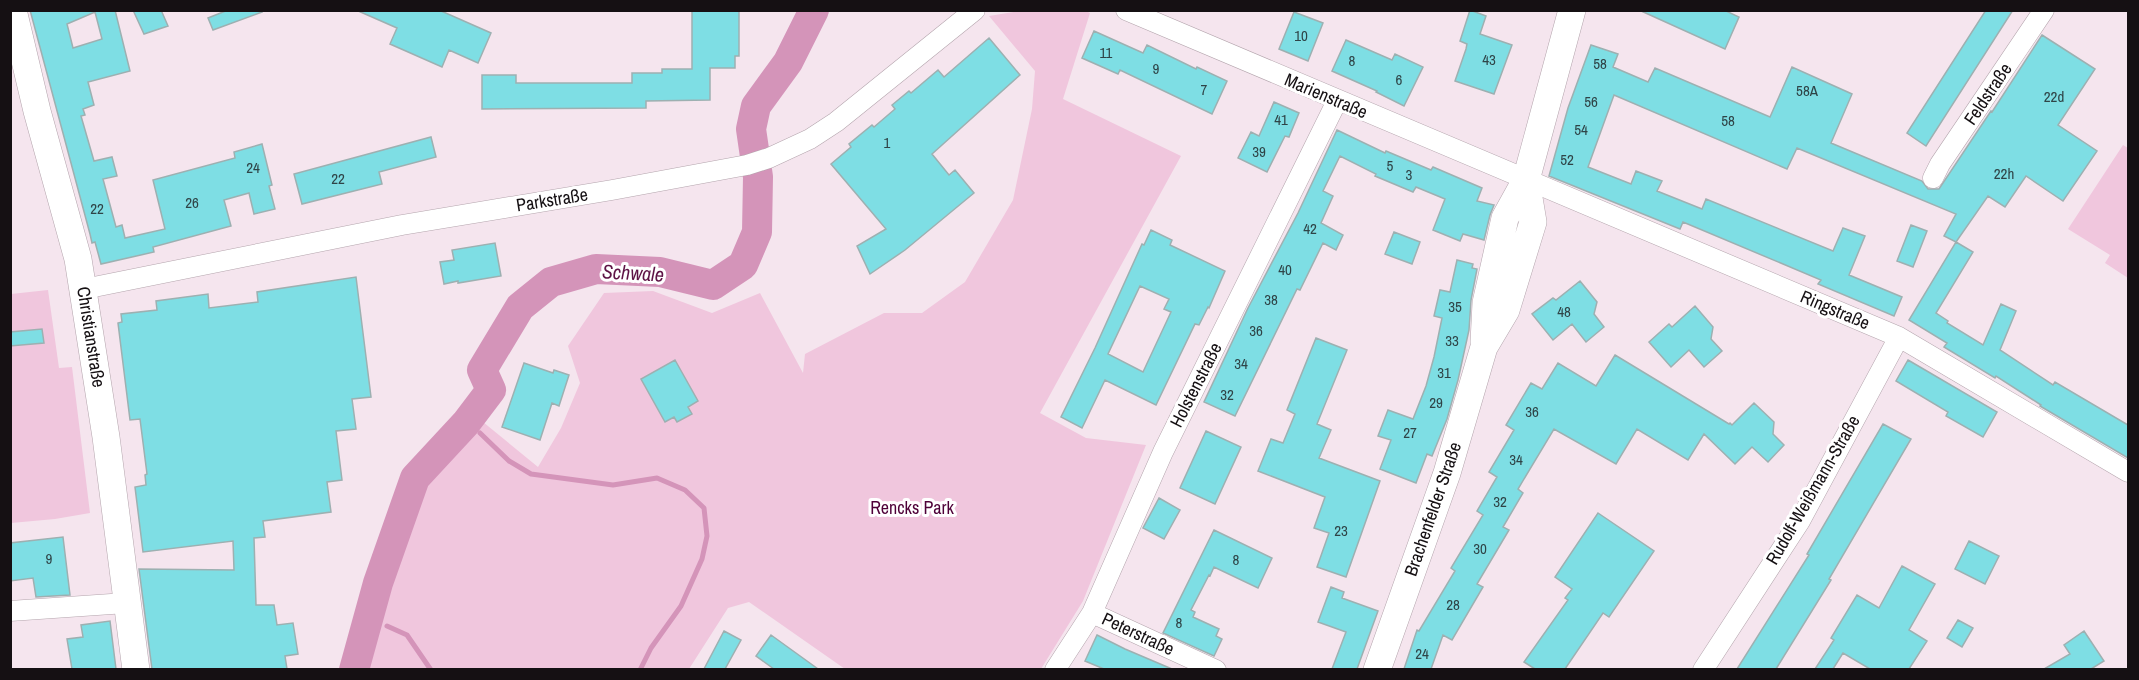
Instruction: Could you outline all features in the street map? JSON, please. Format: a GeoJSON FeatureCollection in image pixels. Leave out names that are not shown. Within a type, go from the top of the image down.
{"type":"FeatureCollection","features":[{"type":"Feature","properties":{"kind":"street","name":"Christianstraße"},"geometry":{"type":"LineString","coordinates":[[13,10],[39,120],[78,258],[84,289],[136,669]]}},
{"type":"Feature","properties":{"kind":"street","name":"Parkstraße"},"geometry":{"type":"LineString","coordinates":[[84,289],[402,225],[747,165],[769,158],[810,139],[836,122],[975,10]]}},
{"type":"Feature","properties":{"kind":"street","name":"Marienstraße"},"geometry":{"type":"LineString","coordinates":[[1126,10],[1526,180]]}},
{"type":"Feature","properties":{"kind":"street","name":"Brachenfelder Straße"},"geometry":{"type":"LineString","coordinates":[[1377,669],[1446,473],[1484,346],[1506,310],[1533,222],[1526,180],[1572,10]]}},
{"type":"Feature","properties":{"kind":"street","name":"Feldstraße"},"geometry":{"type":"LineString","coordinates":[[1933,178],[1940,164],[2044,10]]}},
{"type":"Feature","properties":{"kind":"street","name":"Holstenstraße"},"geometry":{"type":"LineString","coordinates":[[1055,669],[1092,613],[1163,452],[1337,101]]}},
{"type":"Feature","properties":{"kind":"street","name":"Ringstraße"},"geometry":{"type":"LineString","coordinates":[[1526,180],[1899,337],[2128,472]]}},
{"type":"Feature","properties":{"kind":"street","name":"Rudolf-Weißmann-Straße"},"geometry":{"type":"LineString","coordinates":[[1703,669],[1800,521],[1899,337]]}},
{"type":"Feature","properties":{"kind":"street"},"geometry":{"type":"LineString","coordinates":[[10,611],[126,603]]}},
{"type":"Feature","properties":{"kind":"street","name":"Peterstraße"},"geometry":{"type":"LineString","coordinates":[[1092,613],[1216,669]]}},
{"type":"Feature","properties":{"kind":"green space","name":"Rencks Park"},"geometry":{"type":"Polygon","coordinates":[[[1026,10],[1084,10],[1090,13],[1063,99],[1181,156],[1040,413],[1086,438],[1146,445],[1083,601],[1041,669],[845,669],[749,602],[728,608],[689,669],[364,670],[382,586],[425,481],[458,444],[483,422],[538,467],[561,428],[580,383],[568,346],[604,293],[653,291],[712,313],[760,293],[803,373],[805,354],[884,313],[922,313],[965,282],[1013,200],[1032,109],[1035,71],[989,16],[1026,10]]]}},
{"type":"Feature","properties":{"kind":"green space"},"geometry":{"type":"Polygon","coordinates":[[[2123,145],[2128,148],[2128,278],[2105,263],[2110,255],[2068,229],[2123,145]]]}},
{"type":"Feature","properties":{"kind":"green space"},"geometry":{"type":"Polygon","coordinates":[[[48,290],[59,368],[72,367],[90,513],[11,523],[11,294],[48,290]]]}},
{"type":"Feature","properties":{"kind":"building"},"geometry":{"type":"Polygon","coordinates":[[[30,10],[115,10],[130,71],[88,82],[94,105],[83,109],[85,115],[81,116],[94,161],[112,157],[117,176],[103,179],[116,227],[122,225],[125,238],[165,229],[153,180],[235,158],[234,152],[262,144],[275,209],[254,214],[249,193],[224,200],[231,226],[153,247],[154,252],[101,264],[95,242],[92,243],[30,10]],[[95,12],[67,24],[73,48],[102,39],[95,12]]]}},
{"type":"Feature","properties":{"kind":"building"},"geometry":{"type":"Polygon","coordinates":[[[133,10],[161,10],[168,26],[144,34],[133,10]]]}},
{"type":"Feature","properties":{"kind":"building"},"geometry":{"type":"Polygon","coordinates":[[[228,10],[261,10],[262,12],[213,30],[208,18],[228,10]]]}},
{"type":"Feature","properties":{"kind":"building"},"geometry":{"type":"Polygon","coordinates":[[[356,10],[439,10],[491,33],[478,63],[449,50],[442,67],[390,44],[397,28],[356,10]]]}},
{"type":"Feature","properties":{"kind":"building"},"geometry":{"type":"Polygon","coordinates":[[[692,10],[739,11],[739,56],[735,56],[735,68],[710,68],[710,100],[646,101],[646,108],[482,109],[482,75],[516,75],[516,83],[632,83],[632,73],[662,73],[662,69],[692,69],[692,10]]]}},
{"type":"Feature","properties":{"kind":"building"},"geometry":{"type":"Polygon","coordinates":[[[1470,10],[1486,16],[1480,34],[1512,45],[1494,94],[1455,81],[1466,49],[1467,44],[1460,41],[1470,10]]]}},
{"type":"Feature","properties":{"kind":"building"},"geometry":{"type":"Polygon","coordinates":[[[1639,10],[1724,10],[1739,17],[1725,49],[1639,10]]]}},
{"type":"Feature","properties":{"kind":"building"},"geometry":{"type":"Polygon","coordinates":[[[1986,10],[2013,10],[1926,146],[1907,133],[1986,10]]]}},
{"type":"Feature","properties":{"kind":"building"},"geometry":{"type":"Polygon","coordinates":[[[1294,12],[1323,23],[1308,61],[1279,49],[1294,12]]]}},
{"type":"Feature","properties":{"kind":"building"},"geometry":{"type":"Polygon","coordinates":[[[1094,31],[1143,53],[1147,45],[1227,81],[1212,114],[1120,70],[1118,74],[1082,58],[1094,31]]]}},
{"type":"Feature","properties":{"kind":"building"},"geometry":{"type":"Polygon","coordinates":[[[2042,35],[2095,69],[2058,125],[2097,151],[2063,201],[2026,176],[2005,207],[1988,196],[1956,242],[1944,236],[1956,214],[1797,148],[1787,169],[1614,95],[1588,167],[1631,184],[1636,171],[1662,181],[1657,191],[1702,209],[1706,199],[1833,251],[1843,228],[1865,236],[1849,275],[1902,297],[1894,316],[1818,284],[1821,280],[1683,222],[1680,229],[1549,176],[1568,108],[1591,45],[1618,54],[1613,67],[1648,82],[1655,68],[1770,117],[1792,67],[1852,94],[1831,143],[1922,181],[1928,189],[1939,189],[2042,35]]]}},
{"type":"Feature","properties":{"kind":"building"},"geometry":{"type":"Polygon","coordinates":[[[989,38],[1020,75],[932,154],[949,175],[955,170],[974,193],[905,250],[870,274],[857,246],[886,229],[831,164],[851,147],[849,144],[895,109],[892,105],[909,91],[911,93],[938,70],[944,77],[989,38]]]}},
{"type":"Feature","properties":{"kind":"building"},"geometry":{"type":"Polygon","coordinates":[[[1346,40],[1392,60],[1395,54],[1423,67],[1404,106],[1332,71],[1346,40]]]}},
{"type":"Feature","properties":{"kind":"building"},"geometry":{"type":"Polygon","coordinates":[[[1274,102],[1299,113],[1289,137],[1285,136],[1267,172],[1238,158],[1251,132],[1259,136],[1274,102]]]}},
{"type":"Feature","properties":{"kind":"building"},"geometry":{"type":"Polygon","coordinates":[[[1337,130],[1385,153],[1386,151],[1431,170],[1433,167],[1482,188],[1477,201],[1494,205],[1484,240],[1463,234],[1460,241],[1433,230],[1445,199],[1416,187],[1413,192],[1375,176],[1376,174],[1340,156],[1323,191],[1333,196],[1321,223],[1343,235],[1336,250],[1323,243],[1300,290],[1297,289],[1235,416],[1204,402],[1337,130]]]}},
{"type":"Feature","properties":{"kind":"building"},"geometry":{"type":"Polygon","coordinates":[[[431,137],[436,157],[379,172],[382,184],[302,204],[294,174],[431,137]]]}},
{"type":"Feature","properties":{"kind":"building"},"geometry":{"type":"Polygon","coordinates":[[[1911,225],[1927,231],[1913,267],[1897,261],[1911,225]]]}},
{"type":"Feature","properties":{"kind":"building"},"geometry":{"type":"Polygon","coordinates":[[[1151,230],[1172,240],[1170,245],[1225,271],[1209,308],[1199,325],[1195,324],[1156,405],[1105,380],[1082,428],[1061,417],[1142,244],[1144,245],[1151,230]],[[1140,286],[1108,354],[1143,372],[1171,312],[1164,309],[1169,299],[1140,286]]]}},
{"type":"Feature","properties":{"kind":"building"},"geometry":{"type":"Polygon","coordinates":[[[1394,232],[1420,242],[1412,264],[1385,254],[1394,232]]]}},
{"type":"Feature","properties":{"kind":"building"},"geometry":{"type":"Polygon","coordinates":[[[1956,242],[1973,252],[1936,313],[1948,321],[1947,323],[1983,345],[2001,304],[2016,311],[2000,350],[2053,385],[2055,382],[2128,425],[2128,458],[2040,406],[1996,376],[1995,378],[1944,347],[1947,343],[1909,320],[1956,242]]]}},
{"type":"Feature","properties":{"kind":"building"},"geometry":{"type":"Polygon","coordinates":[[[495,243],[501,276],[444,284],[440,262],[454,260],[452,250],[495,243]]]}},
{"type":"Feature","properties":{"kind":"building"},"geometry":{"type":"Polygon","coordinates":[[[1457,260],[1473,264],[1472,268],[1477,269],[1471,300],[1469,330],[1447,419],[1432,456],[1427,454],[1416,483],[1380,469],[1391,440],[1378,436],[1388,410],[1413,419],[1434,357],[1442,318],[1434,316],[1440,290],[1450,292],[1457,260]]]}},
{"type":"Feature","properties":{"kind":"building"},"geometry":{"type":"Polygon","coordinates":[[[356,277],[371,397],[352,399],[356,429],[336,431],[342,480],[327,482],[331,512],[263,521],[265,537],[254,538],[256,605],[274,605],[277,625],[293,623],[298,654],[285,656],[287,669],[152,669],[139,569],[234,570],[233,541],[143,552],[135,487],[146,485],[145,475],[147,474],[140,419],[130,420],[118,323],[122,322],[121,314],[157,310],[156,301],[208,294],[209,308],[258,302],[257,292],[356,277]]]}},
{"type":"Feature","properties":{"kind":"building"},"geometry":{"type":"Polygon","coordinates":[[[1580,281],[1597,302],[1594,314],[1604,327],[1586,342],[1572,324],[1553,340],[1532,314],[1553,298],[1556,300],[1580,281]]]}},
{"type":"Feature","properties":{"kind":"building"},"geometry":{"type":"Polygon","coordinates":[[[1695,306],[1713,327],[1711,339],[1722,351],[1704,367],[1689,350],[1671,367],[1649,342],[1669,324],[1672,327],[1695,306]]]}},
{"type":"Feature","properties":{"kind":"building"},"geometry":{"type":"Polygon","coordinates":[[[42,329],[44,343],[10,346],[10,332],[42,329]]]}},
{"type":"Feature","properties":{"kind":"building"},"geometry":{"type":"Polygon","coordinates":[[[1316,338],[1347,350],[1317,424],[1331,430],[1319,458],[1380,481],[1346,577],[1317,567],[1329,533],[1314,528],[1325,497],[1258,471],[1271,439],[1283,443],[1295,414],[1287,410],[1316,338]]]}},
{"type":"Feature","properties":{"kind":"building"},"geometry":{"type":"Polygon","coordinates":[[[1615,355],[1729,424],[1732,425],[1754,403],[1774,422],[1773,434],[1784,445],[1768,462],[1752,447],[1735,464],[1704,434],[1688,460],[1637,429],[1616,464],[1554,429],[1518,489],[1523,493],[1503,527],[1509,530],[1477,584],[1483,587],[1452,640],[1443,635],[1431,669],[1404,669],[1417,630],[1419,631],[1455,571],[1451,568],[1483,515],[1477,511],[1497,477],[1489,472],[1514,430],[1506,425],[1531,383],[1542,389],[1558,363],[1596,386],[1615,355]]]}},
{"type":"Feature","properties":{"kind":"building"},"geometry":{"type":"Polygon","coordinates":[[[675,360],[698,401],[688,407],[692,414],[677,422],[674,417],[665,422],[641,379],[675,360]]]}},
{"type":"Feature","properties":{"kind":"building"},"geometry":{"type":"Polygon","coordinates":[[[1908,360],[1997,412],[1983,437],[1946,416],[1948,412],[1896,381],[1908,360]]]}},
{"type":"Feature","properties":{"kind":"building"},"geometry":{"type":"Polygon","coordinates":[[[524,363],[553,373],[554,370],[569,375],[559,406],[552,403],[540,440],[502,427],[524,363]]]}},
{"type":"Feature","properties":{"kind":"building"},"geometry":{"type":"Polygon","coordinates":[[[1883,424],[1911,439],[1829,579],[1831,580],[1776,669],[1737,669],[1809,555],[1807,554],[1883,424]]]}},
{"type":"Feature","properties":{"kind":"building"},"geometry":{"type":"Polygon","coordinates":[[[1206,431],[1241,447],[1215,504],[1180,488],[1206,431]]]}},
{"type":"Feature","properties":{"kind":"building"},"geometry":{"type":"Polygon","coordinates":[[[1159,498],[1180,510],[1164,539],[1143,528],[1159,498]]]}},
{"type":"Feature","properties":{"kind":"building"},"geometry":{"type":"Polygon","coordinates":[[[1598,513],[1654,551],[1609,617],[1603,613],[1565,669],[1535,669],[1524,662],[1568,600],[1565,598],[1572,589],[1555,577],[1598,513]]]}},
{"type":"Feature","properties":{"kind":"building"},"geometry":{"type":"Polygon","coordinates":[[[1214,530],[1272,558],[1258,588],[1214,567],[1209,575],[1191,610],[1195,612],[1193,617],[1219,629],[1216,636],[1222,639],[1214,656],[1163,633],[1214,530]]]}},
{"type":"Feature","properties":{"kind":"building"},"geometry":{"type":"Polygon","coordinates":[[[63,537],[70,595],[36,597],[33,578],[10,581],[10,543],[63,537]]]}},
{"type":"Feature","properties":{"kind":"building"},"geometry":{"type":"Polygon","coordinates":[[[1969,541],[1999,556],[1985,584],[1955,569],[1969,541]]]}},
{"type":"Feature","properties":{"kind":"building"},"geometry":{"type":"Polygon","coordinates":[[[1902,566],[1935,584],[1909,630],[1927,641],[1909,669],[1870,669],[1843,653],[1833,669],[1815,669],[1834,640],[1831,638],[1857,595],[1879,608],[1902,566]]]}},
{"type":"Feature","properties":{"kind":"building"},"geometry":{"type":"Polygon","coordinates":[[[1331,587],[1344,592],[1342,598],[1378,611],[1357,669],[1332,669],[1346,632],[1318,622],[1331,587]]]}},
{"type":"Feature","properties":{"kind":"building"},"geometry":{"type":"Polygon","coordinates":[[[1958,620],[1973,628],[1962,647],[1947,638],[1958,620]]]}},
{"type":"Feature","properties":{"kind":"building"},"geometry":{"type":"Polygon","coordinates":[[[110,621],[116,669],[72,669],[67,639],[83,637],[81,625],[110,621]]]}},
{"type":"Feature","properties":{"kind":"building"},"geometry":{"type":"Polygon","coordinates":[[[724,631],[741,640],[725,669],[704,669],[724,631]]]}},
{"type":"Feature","properties":{"kind":"building"},"geometry":{"type":"Polygon","coordinates":[[[2084,631],[2104,661],[2091,669],[2044,669],[2070,654],[2064,645],[2084,631]]]}},
{"type":"Feature","properties":{"kind":"building"},"geometry":{"type":"Polygon","coordinates":[[[771,635],[818,669],[774,669],[756,656],[771,635]]]}},
{"type":"Feature","properties":{"kind":"building"},"geometry":{"type":"Polygon","coordinates":[[[1097,635],[1172,669],[1104,669],[1085,661],[1097,635]]]}},
{"type":"Feature","properties":{"kind":"waterway","name":"Schwale"},"geometry":{"type":"LineString","coordinates":[[354,670],[378,583],[415,478],[466,423],[491,390],[482,370],[520,307],[551,282],[596,269],[660,272],[713,285],[743,265],[757,232],[758,177],[751,129],[756,106],[788,62],[814,10]]}},
{"type":"Feature","properties":{"kind":"waterway"},"geometry":{"type":"LineString","coordinates":[[480,433],[509,461],[531,474],[613,485],[657,478],[685,490],[704,508],[707,536],[702,559],[681,606],[651,648],[640,670]]}},
{"type":"Feature","properties":{"kind":"waterway"},"geometry":{"type":"LineString","coordinates":[[387,626],[407,635],[431,670]]}}]}
